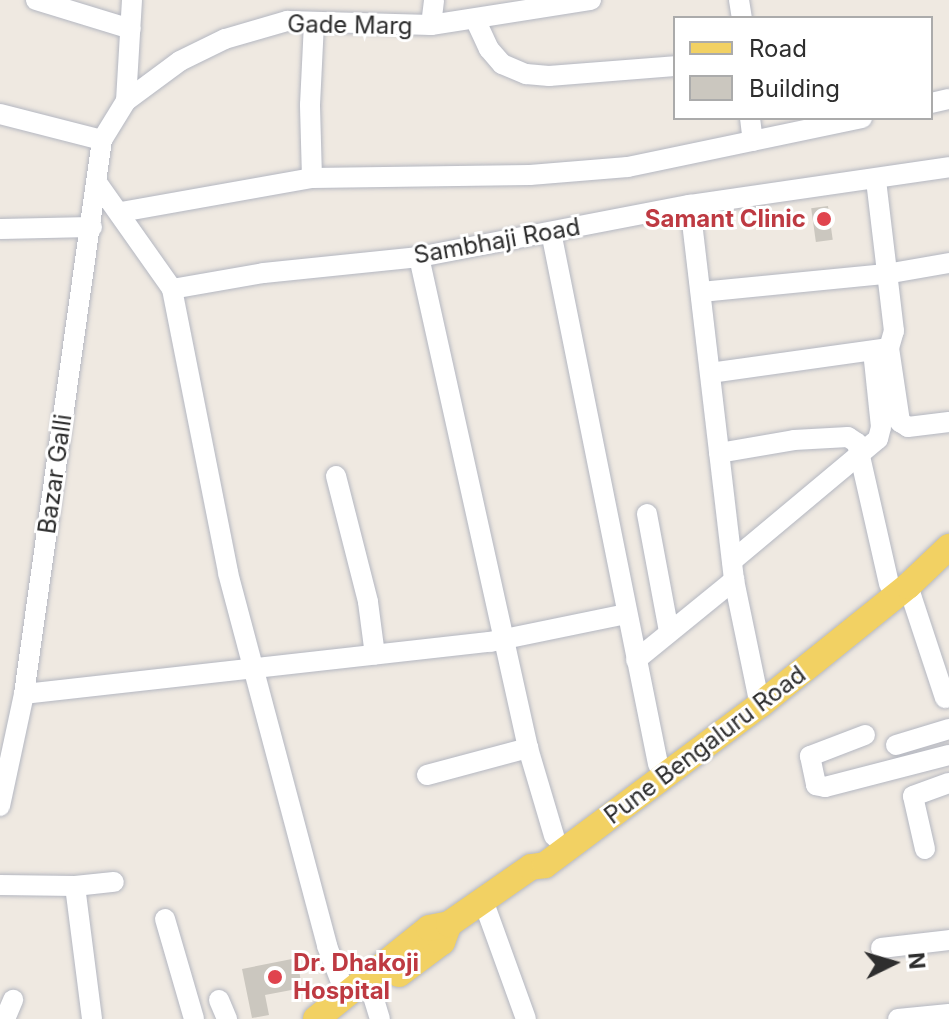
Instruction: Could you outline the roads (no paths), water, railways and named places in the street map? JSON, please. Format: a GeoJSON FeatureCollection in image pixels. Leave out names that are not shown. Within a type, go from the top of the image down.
{"type":"FeatureCollection","features":[{"type":"Feature","properties":{"kind":"main road"},"geometry":{"type":"LineString","coordinates":[[899,585],[949,528]]}},
{"type":"Feature","properties":{"kind":"main road"},"geometry":{"type":"LineString","coordinates":[[531,867],[537,852],[554,836],[758,697],[949,547]]}},
{"type":"Feature","properties":{"kind":"main road","name":"Pune Bengaluru Road"},"geometry":{"type":"LineString","coordinates":[[343,1007],[429,928],[449,924],[484,903],[531,867],[545,865],[758,697]]}},
{"type":"Feature","properties":{"kind":"main road","name":"Pune Bengaluru Road"},"geometry":{"type":"LineString","coordinates":[[316,1019],[372,993],[442,942],[449,924]]}},
{"type":"Feature","properties":{"kind":"street"},"geometry":{"type":"LineString","coordinates":[[37,0],[131,29]]}},
{"type":"Feature","properties":{"kind":"street"},"geometry":{"type":"LineString","coordinates":[[126,101],[132,0]]}},
{"type":"Feature","properties":{"kind":"street"},"geometry":{"type":"LineString","coordinates":[[431,25],[434,0]]}},
{"type":"Feature","properties":{"kind":"street","name":"Gade Marg"},"geometry":{"type":"LineString","coordinates":[[102,140],[126,101],[180,61],[288,10],[314,24],[431,25],[591,0]]}},
{"type":"Feature","properties":{"kind":"street"},"geometry":{"type":"LineString","coordinates":[[475,19],[489,49],[502,64],[526,74],[549,76],[673,66]]}},
{"type":"Feature","properties":{"kind":"street"},"geometry":{"type":"LineString","coordinates":[[312,178],[310,105],[314,24]]}},
{"type":"Feature","properties":{"kind":"street"},"geometry":{"type":"LineString","coordinates":[[0,114],[102,140]]}},
{"type":"Feature","properties":{"kind":"street"},"geometry":{"type":"LineString","coordinates":[[750,120],[753,141]]}},
{"type":"Feature","properties":{"kind":"street"},"geometry":{"type":"LineString","coordinates":[[121,212],[312,178],[530,175],[628,167],[853,120]]}},
{"type":"Feature","properties":{"kind":"street","name":"Bazar Galli"},"geometry":{"type":"LineString","coordinates":[[0,806],[24,694],[102,140]]}},
{"type":"Feature","properties":{"kind":"street","name":"Sambhaji Road"},"geometry":{"type":"LineString","coordinates":[[172,289],[264,273],[419,257],[690,205],[949,167]]}},
{"type":"Feature","properties":{"kind":"street"},"geometry":{"type":"LineString","coordinates":[[636,660],[880,434],[881,349],[894,331],[876,179]]}},
{"type":"Feature","properties":{"kind":"street"},"geometry":{"type":"LineString","coordinates":[[98,184],[121,212],[172,289],[228,573],[343,1007]]}},
{"type":"Feature","properties":{"kind":"street"},"geometry":{"type":"LineString","coordinates":[[690,205],[733,570],[758,697]]}},
{"type":"Feature","properties":{"kind":"street"},"geometry":{"type":"LineString","coordinates":[[0,229],[92,227]]}},
{"type":"Feature","properties":{"kind":"street"},"geometry":{"type":"LineString","coordinates":[[551,232],[658,764]]}},
{"type":"Feature","properties":{"kind":"street"},"geometry":{"type":"LineString","coordinates":[[419,257],[528,748],[554,836]]}},
{"type":"Feature","properties":{"kind":"street"},"geometry":{"type":"LineString","coordinates":[[701,292],[886,274],[949,263]]}},
{"type":"Feature","properties":{"kind":"street"},"geometry":{"type":"LineString","coordinates":[[710,373],[881,349]]}},
{"type":"Feature","properties":{"kind":"street"},"geometry":{"type":"LineString","coordinates":[[881,349],[900,422],[908,427],[949,422]]}},
{"type":"Feature","properties":{"kind":"street"},"geometry":{"type":"LineString","coordinates":[[719,453],[794,440],[840,437],[857,443],[899,585],[945,698]]}},
{"type":"Feature","properties":{"kind":"street"},"geometry":{"type":"LineString","coordinates":[[336,476],[368,602],[375,655]]}},
{"type":"Feature","properties":{"kind":"street"},"geometry":{"type":"LineString","coordinates":[[647,514],[669,631]]}},
{"type":"Feature","properties":{"kind":"street"},"geometry":{"type":"LineString","coordinates":[[24,694],[490,642],[626,614]]}},
{"type":"Feature","properties":{"kind":"street"},"geometry":{"type":"LineString","coordinates":[[896,745],[949,729]]}},
{"type":"Feature","properties":{"kind":"street"},"geometry":{"type":"LineString","coordinates":[[865,735],[810,756],[816,785],[825,787],[949,755]]}},
{"type":"Feature","properties":{"kind":"street"},"geometry":{"type":"LineString","coordinates":[[427,775],[528,748]]}},
{"type":"Feature","properties":{"kind":"street"},"geometry":{"type":"LineString","coordinates":[[925,849],[913,796],[949,783]]}},
{"type":"Feature","properties":{"kind":"street"},"geometry":{"type":"LineString","coordinates":[[0,885],[75,886],[114,882]]}},
{"type":"Feature","properties":{"kind":"street"},"geometry":{"type":"LineString","coordinates":[[75,886],[92,1019]]}},
{"type":"Feature","properties":{"kind":"street"},"geometry":{"type":"LineString","coordinates":[[484,903],[526,1019]]}},
{"type":"Feature","properties":{"kind":"street"},"geometry":{"type":"LineString","coordinates":[[165,919],[194,1019]]}},
{"type":"Feature","properties":{"kind":"street"},"geometry":{"type":"LineString","coordinates":[[881,948],[949,940]]}},
{"type":"Feature","properties":{"kind":"street"},"geometry":{"type":"LineString","coordinates":[[372,993],[380,1019]]}},
{"type":"Feature","properties":{"kind":"street"},"geometry":{"type":"LineString","coordinates":[[898,1019],[949,1014]]}},
{"type":"Feature","properties":{"kind":"place","name":"Samant Clinic"},"geometry":{"type":"Point","coordinates":[824,219]}},
{"type":"Feature","properties":{"kind":"place","name":"Dr. Dhakoji Hospital"},"geometry":{"type":"Point","coordinates":[275,977]}}]}
